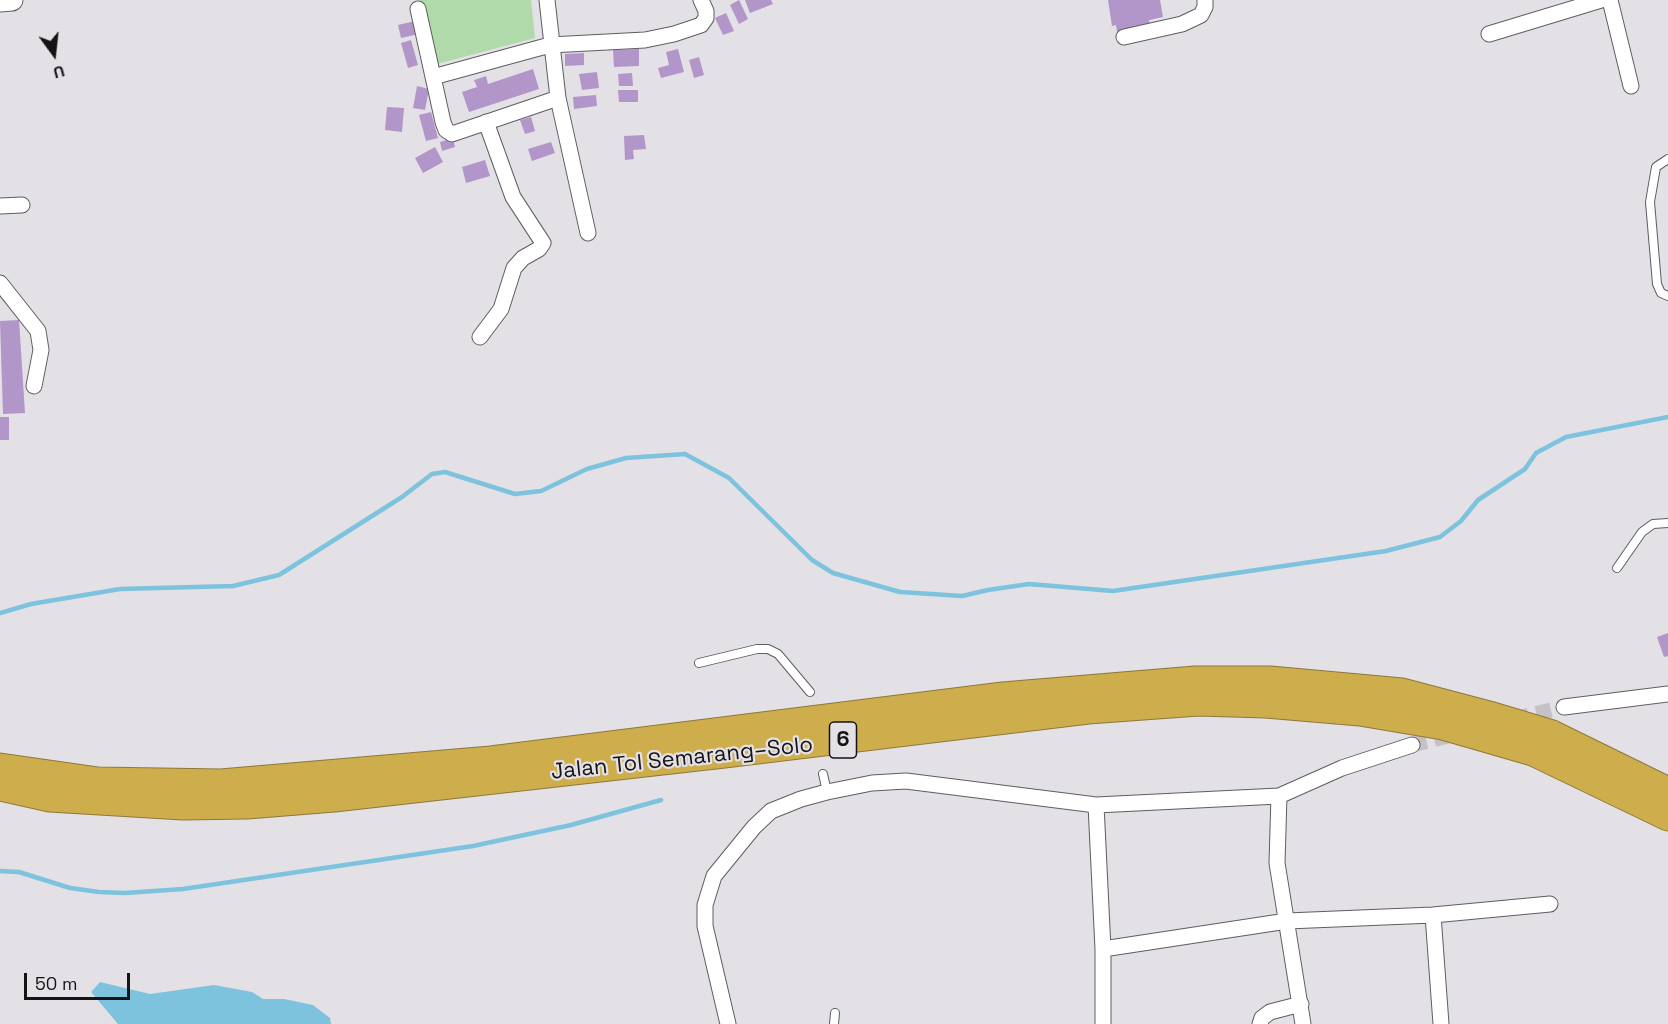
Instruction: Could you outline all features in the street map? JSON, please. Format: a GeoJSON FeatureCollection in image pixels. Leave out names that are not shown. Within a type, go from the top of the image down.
{"type":"FeatureCollection","features":[{"type":"Feature","properties":{"kind":"highway","name":"Jalan Tol Semarang–Solo"},"geometry":{"type":"LineString","coordinates":[[0,767],[98,781],[221,783],[491,760],[1003,696],[1195,680],[1270,680],[1402,692],[1489,716],[1552,734],[1668,790]]}},
{"type":"Feature","properties":{"kind":"highway","name":"Jalan Tol Semarang–Solo"},"geometry":{"type":"LineString","coordinates":[[0,787],[50,798],[183,806],[247,805],[712,756],[1088,710],[1198,702],[1266,704],[1360,712],[1443,726],[1533,752],[1668,817]]}},
{"type":"Feature","properties":{"kind":"street"},"geometry":{"type":"LineString","coordinates":[[0,2],[12,0]]}},
{"type":"Feature","properties":{"kind":"street"},"geometry":{"type":"LineString","coordinates":[[547,0],[550,45],[558,98],[588,233]]}},
{"type":"Feature","properties":{"kind":"street"},"geometry":{"type":"LineString","coordinates":[[433,77],[550,45],[645,40],[674,34],[701,25],[706,18],[706,11],[701,0]]}},
{"type":"Feature","properties":{"kind":"street"},"geometry":{"type":"LineString","coordinates":[[1124,37],[1182,24],[1201,15],[1205,0]]}},
{"type":"Feature","properties":{"kind":"street"},"geometry":{"type":"LineString","coordinates":[[1489,34],[1601,0]]}},
{"type":"Feature","properties":{"kind":"street"},"geometry":{"type":"LineString","coordinates":[[1610,0],[1631,86]]}},
{"type":"Feature","properties":{"kind":"street"},"geometry":{"type":"LineString","coordinates":[[418,9],[446,130],[452,134],[558,98]]}},
{"type":"Feature","properties":{"kind":"street"},"geometry":{"type":"LineString","coordinates":[[480,337],[501,309],[514,268],[524,258],[539,249],[543,243],[513,198],[486,122]]}},
{"type":"Feature","properties":{"kind":"street"},"geometry":{"type":"LineString","coordinates":[[0,207],[22,206]]}},
{"type":"Feature","properties":{"kind":"street"},"geometry":{"type":"LineString","coordinates":[[0,282],[38,331],[40,350],[34,386]]}},
{"type":"Feature","properties":{"kind":"street"},"geometry":{"type":"LineString","coordinates":[[1564,706],[1668,694]]}},
{"type":"Feature","properties":{"kind":"street"},"geometry":{"type":"LineString","coordinates":[[728,1024],[705,926],[705,905],[714,876],[754,826],[771,811],[827,792],[872,783],[906,781],[1096,805],[1279,796],[1342,768],[1412,746]]}},
{"type":"Feature","properties":{"kind":"street"},"geometry":{"type":"LineString","coordinates":[[1279,796],[1277,863],[1303,1024]]}},
{"type":"Feature","properties":{"kind":"street"},"geometry":{"type":"LineString","coordinates":[[1096,805],[1103,949],[1103,1024]]}},
{"type":"Feature","properties":{"kind":"street"},"geometry":{"type":"LineString","coordinates":[[1103,949],[1287,921],[1433,915],[1550,904]]}},
{"type":"Feature","properties":{"kind":"street"},"geometry":{"type":"LineString","coordinates":[[1433,915],[1442,1024]]}},
{"type":"Feature","properties":{"kind":"street"},"geometry":{"type":"LineString","coordinates":[[1260,1024],[1262,1017],[1270,1012],[1301,1004]]}},
{"type":"Feature","properties":{"kind":"lane"},"geometry":{"type":"LineString","coordinates":[[1668,159],[1656,167],[1651,182],[1650,222],[1657,284],[1661,293],[1668,296]]}},
{"type":"Feature","properties":{"kind":"lane"},"geometry":{"type":"LineString","coordinates":[[1617,568],[1642,532],[1653,524],[1668,523]]}},
{"type":"Feature","properties":{"kind":"lane"},"geometry":{"type":"LineString","coordinates":[[699,663],[757,648],[768,650],[778,654],[810,692]]}},
{"type":"Feature","properties":{"kind":"lane"},"geometry":{"type":"LineString","coordinates":[[823,774],[827,792]]}},
{"type":"Feature","properties":{"kind":"lane"},"geometry":{"type":"LineString","coordinates":[[834,1024],[835,1013]]}},
{"type":"Feature","properties":{"kind":"green space"},"geometry":{"type":"Polygon","coordinates":[[[420,0],[531,0],[535,38],[437,64],[420,0]]]}},
{"type":"Feature","properties":{"kind":"water"},"geometry":{"type":"Polygon","coordinates":[[[100,982],[150,994],[214,985],[252,992],[263,999],[284,999],[313,1005],[330,1018],[331,1024],[118,1024],[91,992],[100,982]]]}},
{"type":"Feature","properties":{"kind":"building"},"geometry":{"type":"Polygon","coordinates":[[[739,0],[748,19],[739,24],[730,5],[739,0]]]}},
{"type":"Feature","properties":{"kind":"building"},"geometry":{"type":"Polygon","coordinates":[[[745,0],[771,0],[773,4],[750,13],[745,0]]]}},
{"type":"Feature","properties":{"kind":"building"},"geometry":{"type":"Polygon","coordinates":[[[1108,0],[1160,0],[1163,17],[1149,20],[1150,27],[1117,32],[1116,25],[1112,26],[1108,0]]]}},
{"type":"Feature","properties":{"kind":"building"},"geometry":{"type":"Polygon","coordinates":[[[726,13],[734,31],[723,35],[715,18],[726,13]]]}},
{"type":"Feature","properties":{"kind":"building"},"geometry":{"type":"Polygon","coordinates":[[[415,21],[419,34],[401,38],[398,25],[415,21]]]}},
{"type":"Feature","properties":{"kind":"building"},"geometry":{"type":"Polygon","coordinates":[[[411,40],[418,65],[408,68],[401,43],[411,40]]]}},
{"type":"Feature","properties":{"kind":"building"},"geometry":{"type":"Polygon","coordinates":[[[639,49],[639,66],[614,67],[613,50],[639,49]]]}},
{"type":"Feature","properties":{"kind":"building"},"geometry":{"type":"Polygon","coordinates":[[[678,49],[684,72],[661,78],[658,68],[669,65],[666,52],[678,49]]]}},
{"type":"Feature","properties":{"kind":"building"},"geometry":{"type":"Polygon","coordinates":[[[584,53],[584,65],[565,66],[565,54],[584,53]]]}},
{"type":"Feature","properties":{"kind":"building"},"geometry":{"type":"Polygon","coordinates":[[[699,57],[704,75],[694,78],[689,60],[699,57]]]}},
{"type":"Feature","properties":{"kind":"building"},"geometry":{"type":"Polygon","coordinates":[[[533,69],[539,89],[469,112],[462,92],[477,87],[474,80],[486,76],[488,84],[533,69]]]}},
{"type":"Feature","properties":{"kind":"building"},"geometry":{"type":"Polygon","coordinates":[[[597,72],[599,88],[582,90],[579,74],[597,72]]]}},
{"type":"Feature","properties":{"kind":"building"},"geometry":{"type":"Polygon","coordinates":[[[632,73],[633,86],[619,86],[618,74],[632,73]]]}},
{"type":"Feature","properties":{"kind":"building"},"geometry":{"type":"Polygon","coordinates":[[[417,86],[429,89],[425,110],[413,108],[417,86]]]}},
{"type":"Feature","properties":{"kind":"building"},"geometry":{"type":"Polygon","coordinates":[[[618,90],[638,90],[638,102],[619,102],[618,90]]]}},
{"type":"Feature","properties":{"kind":"building"},"geometry":{"type":"Polygon","coordinates":[[[596,95],[597,106],[574,109],[573,97],[596,95]]]}},
{"type":"Feature","properties":{"kind":"building"},"geometry":{"type":"Polygon","coordinates":[[[387,107],[404,108],[402,132],[385,130],[387,107]]]}},
{"type":"Feature","properties":{"kind":"building"},"geometry":{"type":"Polygon","coordinates":[[[431,112],[438,138],[426,141],[419,115],[431,112]]]}},
{"type":"Feature","properties":{"kind":"building"},"geometry":{"type":"Polygon","coordinates":[[[531,117],[535,131],[525,134],[520,120],[531,117]]]}},
{"type":"Feature","properties":{"kind":"building"},"geometry":{"type":"Polygon","coordinates":[[[644,135],[646,149],[633,150],[634,159],[625,160],[624,136],[644,135]]]}},
{"type":"Feature","properties":{"kind":"building"},"geometry":{"type":"Polygon","coordinates":[[[453,138],[455,147],[442,151],[440,142],[453,138]]]}},
{"type":"Feature","properties":{"kind":"building"},"geometry":{"type":"Polygon","coordinates":[[[551,142],[555,153],[532,161],[528,149],[551,142]]]}},
{"type":"Feature","properties":{"kind":"building"},"geometry":{"type":"Polygon","coordinates":[[[435,147],[443,162],[423,173],[415,158],[435,147]]]}},
{"type":"Feature","properties":{"kind":"building"},"geometry":{"type":"Polygon","coordinates":[[[485,160],[490,176],[466,183],[462,167],[485,160]]]}},
{"type":"Feature","properties":{"kind":"building"},"geometry":{"type":"Polygon","coordinates":[[[19,320],[25,413],[3,414],[0,321],[19,320]]]}},
{"type":"Feature","properties":{"kind":"building"},"geometry":{"type":"Polygon","coordinates":[[[0,417],[9,417],[9,440],[0,440],[0,417]]]}},
{"type":"Feature","properties":{"kind":"building"},"geometry":{"type":"Polygon","coordinates":[[[1668,633],[1668,656],[1664,657],[1657,637],[1668,633]]]}},
{"type":"Feature","properties":{"kind":"waterway"},"geometry":{"type":"LineString","coordinates":[[0,613],[31,604],[120,589],[233,586],[279,575],[402,497],[432,474],[445,472],[515,494],[541,491],[587,469],[626,458],[685,454],[729,478],[812,560],[833,573],[900,592],[962,596],[1029,584],[1113,591],[1386,551],[1440,537],[1461,521],[1478,500],[1525,469],[1536,453],[1566,437],[1668,417]]}},
{"type":"Feature","properties":{"kind":"waterway"},"geometry":{"type":"LineString","coordinates":[[0,871],[19,872],[70,888],[99,892],[125,893],[183,889],[473,846],[571,825],[661,800]]}},
{"type":"Feature","properties":{"kind":"tunnel"},"geometry":{"type":"LineString","coordinates":[[1514,719],[1564,707]]}},
{"type":"Feature","properties":{"kind":"tunnel"},"geometry":{"type":"LineString","coordinates":[[1412,745],[1456,734]]}}]}
